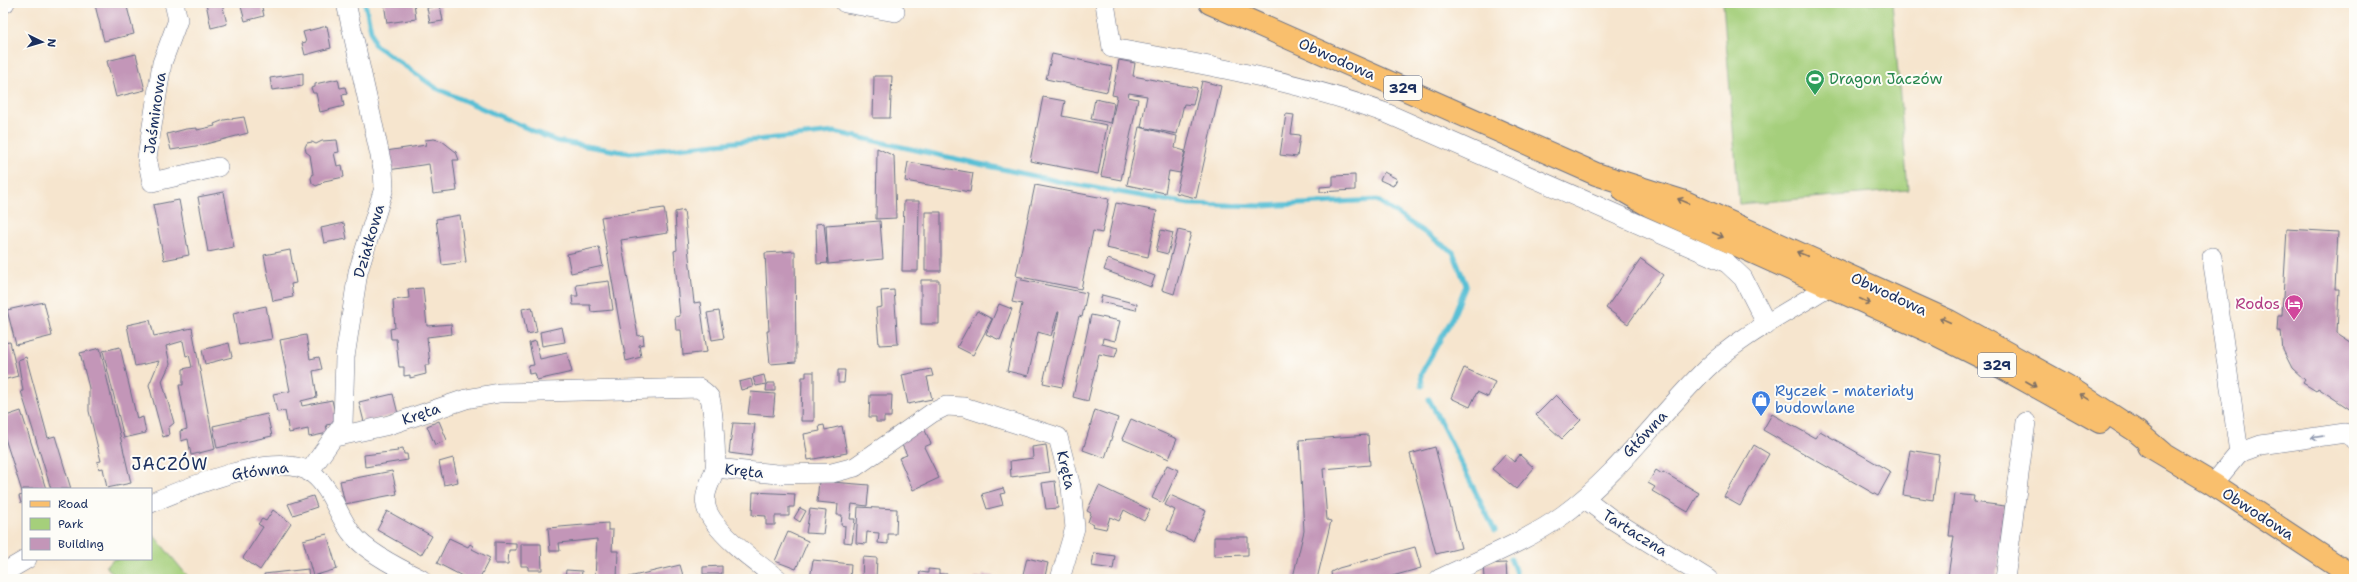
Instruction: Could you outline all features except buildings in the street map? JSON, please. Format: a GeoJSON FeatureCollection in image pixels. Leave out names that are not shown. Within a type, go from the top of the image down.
{"type":"FeatureCollection","features":[{"type":"Feature","properties":{"kind":"main road","name":"Obwodowa"},"geometry":{"type":"LineString","coordinates":[[1210,3],[1596,174],[1684,202],[1833,277],[1996,364],[2073,408],[2162,453],[2354,577]]}},
{"type":"Feature","properties":{"kind":"street","name":"Jaśminowa"},"geometry":{"type":"LineString","coordinates":[[174,3],[178,20],[162,63],[147,158],[152,182],[218,167]]}},
{"type":"Feature","properties":{"kind":"street","name":"Działkowa"},"geometry":{"type":"LineString","coordinates":[[308,472],[343,424],[345,358],[358,272],[384,188],[383,169],[346,3]]}},
{"type":"Feature","properties":{"kind":"street"},"geometry":{"type":"LineString","coordinates":[[845,3],[895,12]]}},
{"type":"Feature","properties":{"kind":"street"},"geometry":{"type":"LineString","coordinates":[[1105,3],[1112,48],[1240,73],[1352,101],[1393,116],[1727,262],[1743,278],[1767,325]]}},
{"type":"Feature","properties":{"kind":"street"},"geometry":{"type":"LineString","coordinates":[[2212,257],[2240,453]]}},
{"type":"Feature","properties":{"kind":"street","name":"Główna"},"geometry":{"type":"LineString","coordinates":[[1439,579],[1542,529],[1584,498],[1708,367],[1833,277]]}},
{"type":"Feature","properties":{"kind":"street","name":"Kręta"},"geometry":{"type":"LineString","coordinates":[[335,437],[389,425],[466,399],[499,393],[699,388],[709,396],[711,402],[715,468],[777,474],[832,474],[855,467],[932,412],[946,406],[964,407],[1058,437],[1071,487],[1075,528],[1060,579]]}},
{"type":"Feature","properties":{"kind":"street"},"geometry":{"type":"LineString","coordinates":[[2005,579],[2026,422]]}},
{"type":"Feature","properties":{"kind":"street"},"geometry":{"type":"LineString","coordinates":[[2212,484],[2240,453],[2261,446],[2345,433],[2354,439]]}},
{"type":"Feature","properties":{"kind":"street","name":"Główna"},"geometry":{"type":"LineString","coordinates":[[152,503],[182,490],[234,472],[279,466],[299,467],[308,472],[326,488],[353,535],[401,569],[421,579]]}},
{"type":"Feature","properties":{"kind":"street"},"geometry":{"type":"LineString","coordinates":[[715,468],[705,493],[706,506],[711,518],[744,554],[778,579]]}},
{"type":"Feature","properties":{"kind":"street","name":"Tartaczna"},"geometry":{"type":"LineString","coordinates":[[1584,498],[1612,520],[1708,579]]}},
{"type":"Feature","properties":{"kind":"street"},"geometry":{"type":"LineString","coordinates":[[3,573],[25,560]]}},
{"type":"Feature","properties":{"kind":"green space","name":"Dragon Jaczów"},"geometry":{"type":"Polygon","coordinates":[[[1723,3],[1892,3],[1908,190],[1739,204],[1723,3]]]}},
{"type":"Feature","properties":{"kind":"green space"},"geometry":{"type":"Polygon","coordinates":[[[152,533],[190,579],[117,579],[106,566],[113,560],[152,560],[152,533]]]}},
{"type":"Feature","properties":{"kind":"waterway"},"geometry":{"type":"LineString","coordinates":[[365,3],[374,44],[436,88],[556,141],[629,153],[834,132],[1066,183],[1189,204],[1262,206],[1377,200],[1453,252],[1466,285],[1453,317],[1421,374],[1422,386]]}},
{"type":"Feature","properties":{"kind":"waterway"},"geometry":{"type":"LineString","coordinates":[[1429,399],[1495,531]]}},
{"type":"Feature","properties":{"kind":"waterway"},"geometry":{"type":"LineString","coordinates":[[1511,559],[1518,579]]}},
{"type":"Feature","properties":{"kind":"place","name":"Dragon Jaczów"},"geometry":{"type":"Point","coordinates":[1815,96]}},
{"type":"Feature","properties":{"kind":"place","name":"Rodos"},"geometry":{"type":"Point","coordinates":[2294,321]}},
{"type":"Feature","properties":{"kind":"place","name":"Ryczek - materiały budowlane"},"geometry":{"type":"Point","coordinates":[1761,417]}},
{"type":"Feature","properties":{"kind":"district","name":"JACZÓW"},"geometry":{"type":"Point","coordinates":[170,464]}}]}
